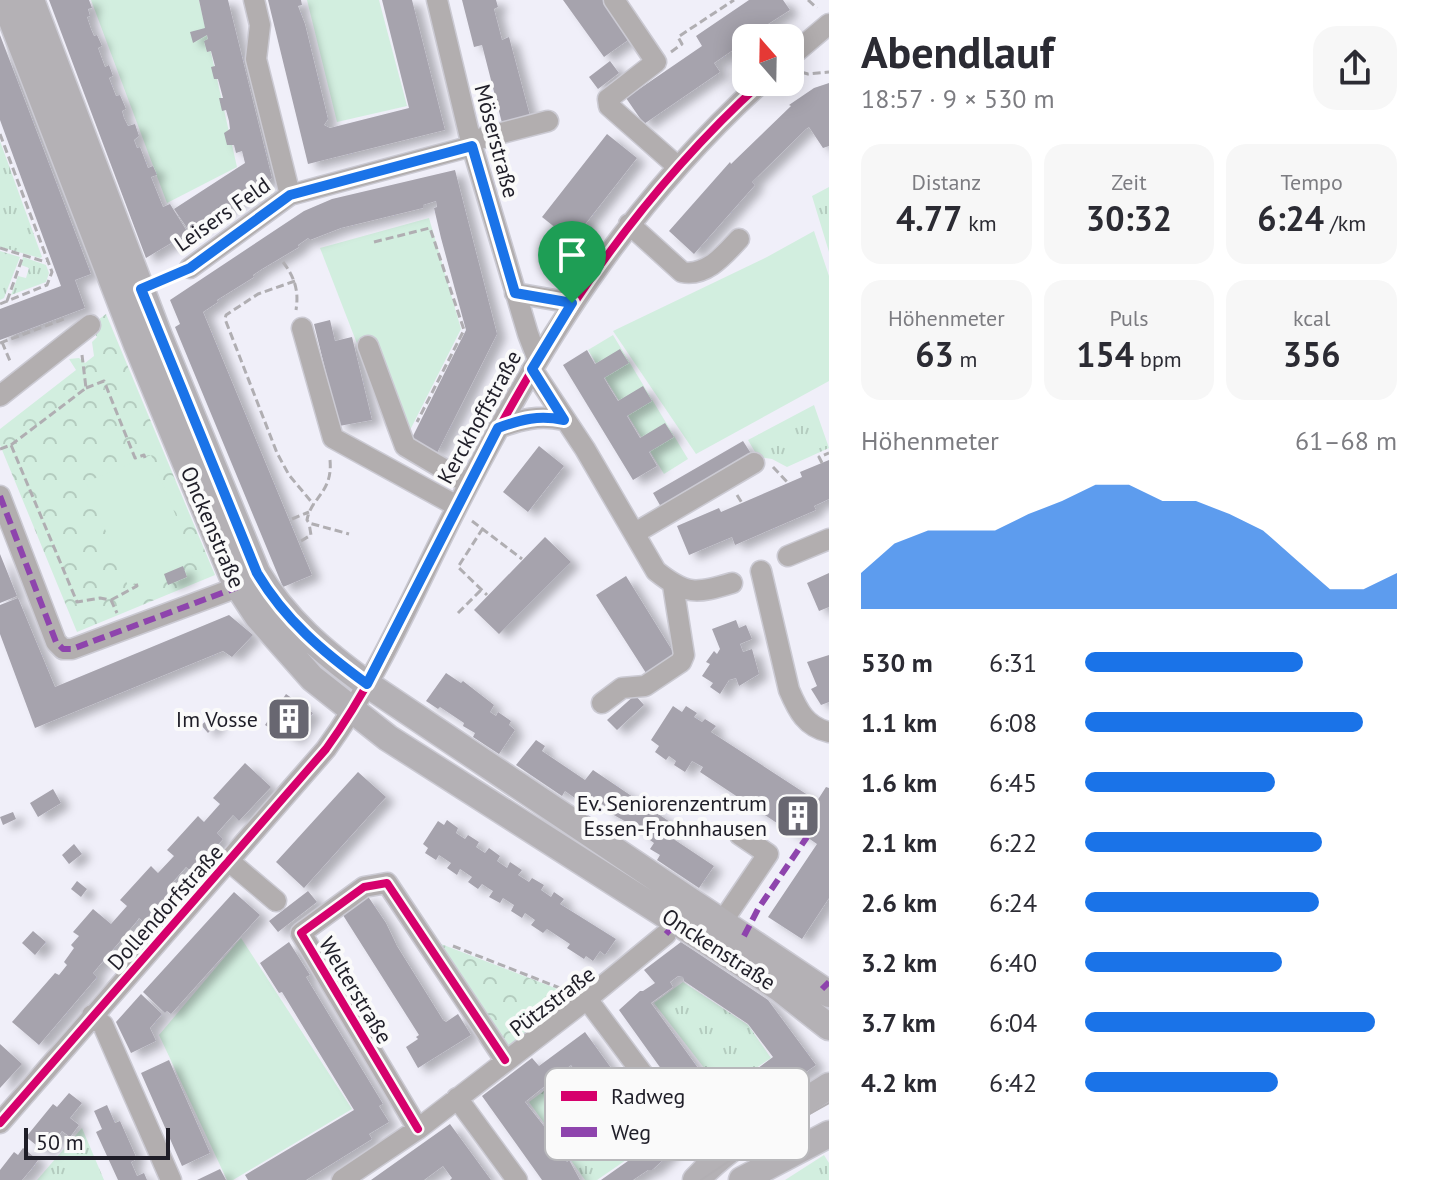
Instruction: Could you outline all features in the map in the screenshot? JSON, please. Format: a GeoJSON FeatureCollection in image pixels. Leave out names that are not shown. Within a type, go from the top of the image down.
{"type":"FeatureCollection","features":[{"type":"Feature","properties":{"kind":"main road","name":"Onckenstraße"},"geometry":{"type":"LineString","coordinates":[[4,0],[131,331],[238,587],[258,617],[293,659],[388,738],[779,988],[829,1027]]}},
{"type":"Feature","properties":{"kind":"main road","name":"Onckenstraße"},"geometry":{"type":"LineString","coordinates":[[31,0],[154,324],[257,573],[273,600],[326,653],[367,684],[829,994]]}},
{"type":"Feature","properties":{"kind":"main road"},"geometry":{"type":"LineString","coordinates":[[809,1100],[829,1086]]}},
{"type":"Feature","properties":{"kind":"main road"},"geometry":{"type":"LineString","coordinates":[[809,1145],[829,1134]]}},
{"type":"Feature","properties":{"kind":"main road"},"geometry":{"type":"LineString","coordinates":[[703,1172],[721,1160]]}},
{"type":"Feature","properties":{"kind":"main road"},"geometry":{"type":"LineString","coordinates":[[742,1180],[780,1160]]}},
{"type":"Feature","properties":{"kind":"street"},"geometry":{"type":"LineString","coordinates":[[254,0],[260,25],[256,59],[290,195]]}},
{"type":"Feature","properties":{"kind":"street","name":"Möserstraße"},"geometry":{"type":"LineString","coordinates":[[437,0],[472,143],[535,364],[564,420],[656,571],[673,585]]}},
{"type":"Feature","properties":{"kind":"street"},"geometry":{"type":"LineString","coordinates":[[614,0],[656,62],[608,99],[609,106],[677,166]]}},
{"type":"Feature","properties":{"kind":"street"},"geometry":{"type":"LineString","coordinates":[[804,53],[829,24]]}},
{"type":"Feature","properties":{"kind":"street","name":"Kerckhoffstraße"},"geometry":{"type":"LineString","coordinates":[[352,710],[498,428],[572,303],[629,224],[677,166],[748,96]]}},
{"type":"Feature","properties":{"kind":"street","name":"Leisers Feld"},"geometry":{"type":"LineString","coordinates":[[190,268],[290,195],[548,121]]}},
{"type":"Feature","properties":{"kind":"street"},"geometry":{"type":"LineString","coordinates":[[629,224],[682,272],[691,274],[718,261],[739,239]]}},
{"type":"Feature","properties":{"kind":"street"},"geometry":{"type":"LineString","coordinates":[[515,293],[572,303]]}},
{"type":"Feature","properties":{"kind":"street"},"geometry":{"type":"LineString","coordinates":[[0,396],[80,325]]}},
{"type":"Feature","properties":{"kind":"street"},"geometry":{"type":"LineString","coordinates":[[302,328],[333,438],[456,509]]}},
{"type":"Feature","properties":{"kind":"street"},"geometry":{"type":"LineString","coordinates":[[368,346],[405,446],[469,484]]}},
{"type":"Feature","properties":{"kind":"street"},"geometry":{"type":"LineString","coordinates":[[498,428],[524,418],[545,416],[564,420]]}},
{"type":"Feature","properties":{"kind":"street"},"geometry":{"type":"LineString","coordinates":[[635,533],[754,463]]}},
{"type":"Feature","properties":{"kind":"street"},"geometry":{"type":"LineString","coordinates":[[0,496],[56,642],[63,649],[72,649],[238,587]]}},
{"type":"Feature","properties":{"kind":"street"},"geometry":{"type":"LineString","coordinates":[[788,556],[829,539]]}},
{"type":"Feature","properties":{"kind":"street"},"geometry":{"type":"LineString","coordinates":[[761,571],[796,708],[808,724],[829,732]]}},
{"type":"Feature","properties":{"kind":"street"},"geometry":{"type":"LineString","coordinates":[[602,703],[622,688],[645,686],[681,662],[684,655],[673,585],[695,592],[732,583]]}},
{"type":"Feature","properties":{"kind":"street","name":"Dollendorfstraße"},"geometry":{"type":"LineString","coordinates":[[0,1123],[230,862],[326,749],[352,710]]}},
{"type":"Feature","properties":{"kind":"street"},"geometry":{"type":"LineString","coordinates":[[722,922],[768,854],[740,835]]}},
{"type":"Feature","properties":{"kind":"street"},"geometry":{"type":"LineString","coordinates":[[230,862],[276,901]]}},
{"type":"Feature","properties":{"kind":"street","name":"Welterstraße"},"geometry":{"type":"LineString","coordinates":[[418,1129],[301,933],[364,887],[387,883],[505,1060]]}},
{"type":"Feature","properties":{"kind":"street","name":"Pützstraße"},"geometry":{"type":"LineString","coordinates":[[342,1180],[418,1129],[666,934]]}},
{"type":"Feature","properties":{"kind":"street"},"geometry":{"type":"LineString","coordinates":[[587,999],[633,1068]]}},
{"type":"Feature","properties":{"kind":"street"},"geometry":{"type":"LineString","coordinates":[[92,1015],[103,1025],[171,1180]]}},
{"type":"Feature","properties":{"kind":"street"},"geometry":{"type":"LineString","coordinates":[[457,1098],[517,1180]]}},
{"type":"Feature","properties":{"kind":"path"},"geometry":{"type":"LineString","coordinates":[[656,62],[682,44],[678,37],[731,1]]}},
{"type":"Feature","properties":{"kind":"path"},"geometry":{"type":"LineString","coordinates":[[804,71],[808,74],[829,72]]}},
{"type":"Feature","properties":{"kind":"path"},"geometry":{"type":"LineString","coordinates":[[0,134],[52,272],[47,285],[0,304]]}},
{"type":"Feature","properties":{"kind":"path"},"geometry":{"type":"LineString","coordinates":[[374,242],[430,228],[464,330],[405,446]]}},
{"type":"Feature","properties":{"kind":"path"},"geometry":{"type":"LineString","coordinates":[[0,248],[48,263]]}},
{"type":"Feature","properties":{"kind":"path"},"geometry":{"type":"LineString","coordinates":[[7,301],[23,255]]}},
{"type":"Feature","properties":{"kind":"path"},"geometry":{"type":"LineString","coordinates":[[283,262],[295,281],[298,297],[296,323],[302,328]]}},
{"type":"Feature","properties":{"kind":"path"},"geometry":{"type":"LineString","coordinates":[[295,281],[258,294],[226,315],[225,319],[277,453],[289,475],[314,505]]}},
{"type":"Feature","properties":{"kind":"path"},"geometry":{"type":"LineString","coordinates":[[0,343],[80,325],[86,388]]}},
{"type":"Feature","properties":{"kind":"path"},"geometry":{"type":"LineString","coordinates":[[0,449],[11,445],[86,388],[104,381],[135,458],[144,455],[145,458]]}},
{"type":"Feature","properties":{"kind":"path"},"geometry":{"type":"LineString","coordinates":[[292,519],[309,512],[322,496],[331,465],[326,446],[333,438]]}},
{"type":"Feature","properties":{"kind":"path"},"geometry":{"type":"LineString","coordinates":[[11,445],[77,602]]}},
{"type":"Feature","properties":{"kind":"path"},"geometry":{"type":"LineString","coordinates":[[822,463],[819,457],[829,453]]}},
{"type":"Feature","properties":{"kind":"path"},"geometry":{"type":"LineString","coordinates":[[456,509],[522,559]]}},
{"type":"Feature","properties":{"kind":"path"},"geometry":{"type":"LineString","coordinates":[[301,541],[311,535],[309,512]]}},
{"type":"Feature","properties":{"kind":"path"},"geometry":{"type":"LineString","coordinates":[[309,523],[349,534]]}},
{"type":"Feature","properties":{"kind":"path"},"geometry":{"type":"LineString","coordinates":[[483,528],[458,567],[487,595]]}},
{"type":"Feature","properties":{"kind":"path"},"geometry":{"type":"LineString","coordinates":[[70,607],[77,602],[100,598],[111,600],[137,586],[136,583]]}},
{"type":"Feature","properties":{"kind":"path"},"geometry":{"type":"LineString","coordinates":[[458,613],[481,590]]}},
{"type":"Feature","properties":{"kind":"path"},"geometry":{"type":"LineString","coordinates":[[111,600],[123,629]]}},
{"type":"Feature","properties":{"kind":"path"},"geometry":{"type":"LineString","coordinates":[[421,933],[587,999]]}},
{"type":"Feature","properties":{"kind":"green space"},"geometry":{"type":"Polygon","coordinates":[[[91,0],[199,0],[237,167],[167,203],[91,0]]]}},
{"type":"Feature","properties":{"kind":"green space"},"geometry":{"type":"Polygon","coordinates":[[[307,0],[379,0],[407,106],[337,122],[307,0]]]}},
{"type":"Feature","properties":{"kind":"green space"},"geometry":{"type":"Polygon","coordinates":[[[0,141],[42,257],[40,258],[0,247],[0,141]]]}},
{"type":"Feature","properties":{"kind":"green space"},"geometry":{"type":"Polygon","coordinates":[[[829,187],[829,252],[812,196],[829,187]]]}},
{"type":"Feature","properties":{"kind":"green space"},"geometry":{"type":"Polygon","coordinates":[[[429,218],[461,329],[399,452],[320,248],[429,218]]]}},
{"type":"Feature","properties":{"kind":"green space"},"geometry":{"type":"Polygon","coordinates":[[[814,231],[829,276],[829,381],[696,454],[613,331],[814,231]]]}},
{"type":"Feature","properties":{"kind":"green space"},"geometry":{"type":"Polygon","coordinates":[[[0,251],[20,257],[4,298],[0,300],[0,251]]]}},
{"type":"Feature","properties":{"kind":"green space"},"geometry":{"type":"Polygon","coordinates":[[[23,257],[46,265],[49,273],[46,282],[11,295],[18,276],[26,278],[29,268],[21,265],[23,257]]]}},
{"type":"Feature","properties":{"kind":"green space"},"geometry":{"type":"Polygon","coordinates":[[[106,314],[215,575],[77,632],[0,445],[0,429],[76,370],[69,359],[79,358],[85,363],[94,356],[92,342],[97,337],[90,326],[106,314]]]}},
{"type":"Feature","properties":{"kind":"green space"},"geometry":{"type":"Polygon","coordinates":[[[613,335],[688,459],[664,474],[588,350],[613,335]]]}},
{"type":"Feature","properties":{"kind":"green space"},"geometry":{"type":"Polygon","coordinates":[[[814,405],[829,448],[787,467],[772,459],[758,457],[748,440],[814,405]]]}},
{"type":"Feature","properties":{"kind":"green space"},"geometry":{"type":"Polygon","coordinates":[[[151,455],[194,560],[128,586],[86,482],[151,455]]]}},
{"type":"Feature","properties":{"kind":"green space"},"geometry":{"type":"Polygon","coordinates":[[[241,938],[352,1109],[233,1180],[227,1180],[159,1035],[241,938]]]}},
{"type":"Feature","properties":{"kind":"green space"},"geometry":{"type":"Polygon","coordinates":[[[428,939],[581,998],[505,1055],[428,939]]]}},
{"type":"Feature","properties":{"kind":"green space"},"geometry":{"type":"Polygon","coordinates":[[[683,982],[748,1025],[771,1058],[756,1068],[704,1068],[654,1003],[683,982]]]}},
{"type":"Feature","properties":{"kind":"green space"},"geometry":{"type":"Polygon","coordinates":[[[545,1090],[545,1124],[529,1102],[545,1090]]]}},
{"type":"Feature","properties":{"kind":"green space"},"geometry":{"type":"Polygon","coordinates":[[[82,1128],[104,1180],[37,1180],[82,1128]]]}},
{"type":"Feature","properties":{"kind":"green space"},"geometry":{"type":"Polygon","coordinates":[[[824,1155],[829,1163],[829,1180],[785,1180],[824,1155]]]}},
{"type":"Feature","properties":{"kind":"green space"},"geometry":{"type":"Polygon","coordinates":[[[571,1160],[626,1160],[597,1180],[585,1180],[571,1160]]]}},
{"type":"Feature","properties":{"kind":"building"},"geometry":{"type":"Polygon","coordinates":[[[49,0],[89,0],[92,8],[88,9],[90,16],[87,17],[94,36],[97,35],[102,46],[98,48],[105,67],[109,65],[113,76],[109,78],[116,96],[120,95],[126,109],[122,111],[124,118],[128,126],[135,124],[139,136],[134,140],[148,168],[153,166],[157,175],[151,177],[163,207],[170,204],[188,233],[146,258],[49,0]]]}},
{"type":"Feature","properties":{"kind":"building"},"geometry":{"type":"Polygon","coordinates":[[[199,0],[228,0],[272,178],[190,232],[174,209],[245,163],[242,151],[236,153],[234,145],[227,145],[224,133],[230,129],[229,121],[226,110],[222,111],[219,98],[223,98],[218,79],[214,79],[211,51],[207,52],[204,41],[208,39],[207,35],[193,43],[190,32],[205,28],[199,0]]]}},
{"type":"Feature","properties":{"kind":"building"},"geometry":{"type":"Polygon","coordinates":[[[268,0],[301,0],[302,5],[298,6],[328,119],[324,125],[330,128],[409,108],[382,0],[412,0],[445,130],[308,164],[268,0]]]}},
{"type":"Feature","properties":{"kind":"building"},"geometry":{"type":"Polygon","coordinates":[[[462,0],[496,0],[498,7],[494,9],[502,40],[509,37],[530,116],[502,123],[482,45],[474,47],[462,0]]]}},
{"type":"Feature","properties":{"kind":"building"},"geometry":{"type":"Polygon","coordinates":[[[563,0],[603,0],[631,38],[604,57],[563,0]]]}},
{"type":"Feature","properties":{"kind":"building"},"geometry":{"type":"Polygon","coordinates":[[[749,0],[783,0],[790,10],[768,24],[732,24],[732,51],[714,63],[720,72],[644,124],[626,98],[702,46],[696,36],[749,0]]]}},
{"type":"Feature","properties":{"kind":"building"},"geometry":{"type":"Polygon","coordinates":[[[0,35],[91,274],[75,280],[85,308],[0,340],[0,309],[61,286],[0,120],[0,35]]]}},
{"type":"Feature","properties":{"kind":"building"},"geometry":{"type":"Polygon","coordinates":[[[610,61],[619,73],[598,89],[589,77],[610,61]]]}},
{"type":"Feature","properties":{"kind":"building"},"geometry":{"type":"Polygon","coordinates":[[[829,83],[829,146],[823,148],[809,127],[806,129],[752,182],[755,185],[694,254],[669,231],[730,162],[789,105],[814,88],[829,83]]]}},
{"type":"Feature","properties":{"kind":"building"},"geometry":{"type":"Polygon","coordinates":[[[607,134],[637,158],[572,241],[542,217],[607,134]]]}},
{"type":"Feature","properties":{"kind":"building"},"geometry":{"type":"Polygon","coordinates":[[[455,170],[497,334],[437,453],[411,440],[466,330],[434,208],[437,207],[436,201],[423,205],[423,208],[341,228],[310,240],[308,238],[203,312],[312,575],[283,587],[175,327],[180,324],[170,300],[304,211],[332,199],[455,170]]]}},
{"type":"Feature","properties":{"kind":"building"},"geometry":{"type":"Polygon","coordinates":[[[330,320],[335,341],[352,337],[372,420],[339,426],[314,324],[330,320]]]}},
{"type":"Feature","properties":{"kind":"building"},"geometry":{"type":"Polygon","coordinates":[[[620,349],[629,363],[604,378],[618,401],[643,386],[652,401],[627,416],[640,438],[665,423],[674,437],[649,452],[657,466],[633,480],[563,365],[587,350],[595,364],[620,349]]]}},
{"type":"Feature","properties":{"kind":"building"},"geometry":{"type":"Polygon","coordinates":[[[743,441],[752,455],[661,507],[653,493],[743,441]]]}},
{"type":"Feature","properties":{"kind":"building"},"geometry":{"type":"Polygon","coordinates":[[[539,446],[564,466],[528,512],[503,492],[539,446]]]}},
{"type":"Feature","properties":{"kind":"building"},"geometry":{"type":"Polygon","coordinates":[[[829,460],[829,499],[814,506],[816,510],[735,545],[732,537],[689,555],[677,526],[719,508],[721,512],[802,477],[800,472],[829,460]]]}},
{"type":"Feature","properties":{"kind":"building"},"geometry":{"type":"Polygon","coordinates":[[[545,537],[571,562],[499,634],[474,610],[545,537]]]}},
{"type":"Feature","properties":{"kind":"building"},"geometry":{"type":"Polygon","coordinates":[[[0,554],[17,596],[0,603],[0,554]]]}},
{"type":"Feature","properties":{"kind":"building"},"geometry":{"type":"Polygon","coordinates":[[[183,566],[187,577],[168,585],[164,574],[183,566]]]}},
{"type":"Feature","properties":{"kind":"building"},"geometry":{"type":"Polygon","coordinates":[[[829,573],[829,607],[819,611],[807,583],[829,573]]]}},
{"type":"Feature","properties":{"kind":"building"},"geometry":{"type":"Polygon","coordinates":[[[626,576],[675,655],[646,673],[596,595],[626,576]]]}},
{"type":"Feature","properties":{"kind":"building"},"geometry":{"type":"Polygon","coordinates":[[[18,598],[55,687],[229,615],[253,635],[232,657],[223,651],[35,728],[0,634],[0,605],[18,598]]]}},
{"type":"Feature","properties":{"kind":"building"},"geometry":{"type":"Polygon","coordinates":[[[736,620],[739,628],[746,625],[752,639],[740,644],[743,652],[752,649],[759,674],[739,686],[736,678],[729,680],[720,694],[710,687],[713,683],[702,676],[710,664],[706,662],[714,651],[717,654],[720,649],[712,629],[736,620]]]}},
{"type":"Feature","properties":{"kind":"building"},"geometry":{"type":"Polygon","coordinates":[[[829,655],[829,702],[821,705],[811,689],[817,686],[807,662],[829,655]]]}},
{"type":"Feature","properties":{"kind":"building"},"geometry":{"type":"Polygon","coordinates":[[[446,673],[461,683],[463,681],[494,705],[490,712],[496,716],[498,712],[511,721],[509,725],[515,730],[499,754],[473,737],[475,733],[463,726],[464,723],[426,701],[446,673]]]}},
{"type":"Feature","properties":{"kind":"building","name":"Im Vosse"},"geometry":{"type":"Polygon","coordinates":[[[286,694],[313,713],[294,740],[279,729],[276,732],[265,725],[286,694]]]}},
{"type":"Feature","properties":{"kind":"building"},"geometry":{"type":"Polygon","coordinates":[[[635,695],[644,705],[617,730],[607,720],[635,695]]]}},
{"type":"Feature","properties":{"kind":"building","name":"Ev. Seniorenzentrum Essen-Frohnhausen"},"geometry":{"type":"Polygon","coordinates":[[[673,706],[682,712],[686,706],[697,713],[694,717],[716,726],[711,732],[817,801],[826,787],[829,788],[829,898],[802,939],[768,917],[817,844],[798,831],[795,835],[700,772],[703,767],[692,761],[685,772],[674,765],[676,761],[669,756],[666,760],[655,752],[659,746],[651,740],[673,706]]]}},
{"type":"Feature","properties":{"kind":"building"},"geometry":{"type":"Polygon","coordinates":[[[213,716],[218,722],[208,733],[201,725],[213,716]]]}},
{"type":"Feature","properties":{"kind":"building"},"geometry":{"type":"Polygon","coordinates":[[[536,740],[545,746],[542,751],[585,780],[593,770],[670,822],[663,832],[714,866],[699,888],[657,860],[660,855],[650,849],[654,843],[643,835],[644,832],[605,810],[606,807],[592,797],[591,800],[579,792],[575,798],[565,791],[562,796],[516,765],[536,740]]]}},
{"type":"Feature","properties":{"kind":"building"},"geometry":{"type":"Polygon","coordinates":[[[245,763],[271,787],[239,821],[233,815],[217,833],[223,839],[193,873],[186,867],[171,884],[177,890],[146,924],[139,918],[93,973],[97,977],[39,1045],[12,1022],[55,973],[59,975],[67,965],[64,962],[74,948],[71,945],[79,936],[73,932],[93,909],[111,924],[127,906],[120,900],[151,866],[158,873],[174,856],[167,850],[198,816],[204,822],[220,804],[213,798],[245,763]]]}},
{"type":"Feature","properties":{"kind":"building"},"geometry":{"type":"Polygon","coordinates":[[[358,772],[386,797],[304,888],[276,862],[358,772]]]}},
{"type":"Feature","properties":{"kind":"building"},"geometry":{"type":"Polygon","coordinates":[[[53,789],[61,803],[38,817],[30,803],[53,789]]]}},
{"type":"Feature","properties":{"kind":"building"},"geometry":{"type":"Polygon","coordinates":[[[13,812],[16,819],[3,825],[0,817],[13,812]]]}},
{"type":"Feature","properties":{"kind":"building"},"geometry":{"type":"Polygon","coordinates":[[[447,820],[458,828],[456,833],[465,839],[468,835],[479,842],[476,847],[485,853],[489,848],[500,856],[497,861],[507,868],[510,862],[522,870],[518,875],[529,882],[532,878],[544,885],[541,890],[551,897],[554,892],[564,899],[560,904],[616,939],[605,955],[600,951],[593,961],[586,956],[584,959],[567,948],[570,944],[547,929],[543,933],[531,925],[535,920],[525,913],[522,918],[511,911],[514,905],[503,898],[500,903],[489,897],[493,891],[482,884],[478,889],[468,882],[472,877],[460,869],[457,875],[447,868],[451,863],[439,855],[436,860],[425,853],[428,848],[423,844],[438,821],[444,825],[447,820]]]}},
{"type":"Feature","properties":{"kind":"building"},"geometry":{"type":"Polygon","coordinates":[[[74,844],[82,854],[69,864],[62,855],[74,844]]]}},
{"type":"Feature","properties":{"kind":"building"},"geometry":{"type":"Polygon","coordinates":[[[77,881],[87,889],[81,897],[71,889],[77,881]]]}},
{"type":"Feature","properties":{"kind":"building"},"geometry":{"type":"Polygon","coordinates":[[[308,891],[317,902],[278,932],[269,921],[308,891]]]}},
{"type":"Feature","properties":{"kind":"building"},"geometry":{"type":"Polygon","coordinates":[[[234,892],[260,915],[171,1014],[165,1013],[143,992],[234,892]]]}},
{"type":"Feature","properties":{"kind":"building"},"geometry":{"type":"Polygon","coordinates":[[[367,895],[443,1020],[446,1022],[458,1014],[471,1035],[418,1068],[406,1047],[419,1035],[341,912],[367,895]]]}},
{"type":"Feature","properties":{"kind":"building"},"geometry":{"type":"Polygon","coordinates":[[[33,931],[46,942],[35,955],[22,943],[33,931]]]}},
{"type":"Feature","properties":{"kind":"building"},"geometry":{"type":"Polygon","coordinates":[[[289,942],[310,975],[306,977],[383,1104],[379,1106],[389,1122],[369,1134],[372,1139],[306,1180],[248,1180],[245,1175],[354,1110],[282,992],[279,993],[260,963],[289,942]]]}},
{"type":"Feature","properties":{"kind":"building"},"geometry":{"type":"Polygon","coordinates":[[[681,942],[768,1000],[816,1065],[809,1070],[758,1068],[773,1057],[748,1024],[678,976],[670,982],[673,987],[651,1003],[698,1068],[660,1068],[619,1010],[640,991],[655,983],[644,970],[681,942]]]}},
{"type":"Feature","properties":{"kind":"building"},"geometry":{"type":"Polygon","coordinates":[[[141,994],[162,1014],[150,1028],[156,1041],[131,1053],[116,1022],[141,994]]]}},
{"type":"Feature","properties":{"kind":"building"},"geometry":{"type":"Polygon","coordinates":[[[585,1032],[611,1068],[573,1068],[571,1065],[567,1068],[545,1068],[545,1086],[525,1102],[545,1127],[545,1160],[569,1160],[580,1180],[542,1180],[482,1096],[532,1058],[539,1066],[585,1032]]]}},
{"type":"Feature","properties":{"kind":"building"},"geometry":{"type":"Polygon","coordinates":[[[0,1044],[22,1064],[0,1088],[0,1044]]]}},
{"type":"Feature","properties":{"kind":"building"},"geometry":{"type":"Polygon","coordinates":[[[169,1060],[210,1153],[182,1166],[141,1073],[169,1060]]]}},
{"type":"Feature","properties":{"kind":"building"},"geometry":{"type":"Polygon","coordinates":[[[69,1093],[82,1103],[70,1118],[79,1125],[70,1137],[62,1131],[45,1152],[26,1137],[53,1104],[57,1107],[69,1093]]]}},
{"type":"Feature","properties":{"kind":"building"},"geometry":{"type":"Polygon","coordinates":[[[107,1105],[115,1123],[120,1121],[137,1159],[131,1162],[137,1176],[144,1173],[147,1180],[118,1180],[96,1132],[102,1129],[94,1111],[107,1105]]]}},
{"type":"Feature","properties":{"kind":"building"},"geometry":{"type":"Polygon","coordinates":[[[450,1124],[491,1180],[450,1180],[452,1178],[443,1166],[424,1180],[371,1180],[450,1124]]]}},
{"type":"Feature","properties":{"kind":"building"},"geometry":{"type":"Polygon","coordinates":[[[23,1148],[38,1160],[33,1167],[22,1180],[0,1180],[0,1170],[14,1152],[18,1155],[23,1148]]]}},
{"type":"Feature","properties":{"kind":"building"},"geometry":{"type":"Polygon","coordinates":[[[629,1160],[663,1160],[633,1180],[601,1180],[629,1160]]]}},
{"type":"Feature","properties":{"kind":"building"},"geometry":{"type":"Polygon","coordinates":[[[220,1169],[226,1180],[197,1180],[220,1169]]]}},
{"type":"Feature","properties":{"kind":"tram line"},"geometry":{"type":"LineString","coordinates":[[809,1114],[829,1103]]}},
{"type":"Feature","properties":{"kind":"tram line"},"geometry":{"type":"LineString","coordinates":[[701,1180],[731,1160]]}},
{"type":"Feature","properties":{"kind":"marked path"},"geometry":{"type":"LineString","coordinates":[[0,496],[56,642],[63,649],[72,649],[238,587]]}},
{"type":"Feature","properties":{"kind":"marked path"},"geometry":{"type":"LineString","coordinates":[[744,936],[758,909],[807,837]]}},
{"type":"Feature","properties":{"kind":"marked path"},"geometry":{"type":"LineString","coordinates":[[666,934],[677,922]]}},
{"type":"Feature","properties":{"kind":"marked path"},"geometry":{"type":"LineString","coordinates":[[822,989],[829,982]]}},
{"type":"Feature","properties":{"kind":"cycle path"},"geometry":{"type":"LineString","coordinates":[[0,1123],[326,749],[380,662],[487,449],[553,335],[627,229],[668,178],[747,96]]}},
{"type":"Feature","properties":{"kind":"cycle path"},"geometry":{"type":"LineString","coordinates":[[418,1129],[301,933],[364,887],[387,883],[505,1060]]}},
{"type":"Feature","properties":{"kind":"place","name":"Im Vosse"},"geometry":{"type":"Point","coordinates":[289,719]}},
{"type":"Feature","properties":{"kind":"place","name":"Ev. Seniorenzentrum Essen-Frohnhausen"},"geometry":{"type":"Point","coordinates":[798,816]}},
{"type":"Feature","properties":{"kind":"route"},"geometry":{"type":"LineString","coordinates":[[472,146],[515,293],[572,303],[532,369],[564,420],[545,416],[524,418],[498,428],[367,684],[294,624],[273,600],[257,573],[141,289],[190,268],[290,195],[472,146]]}}]}
